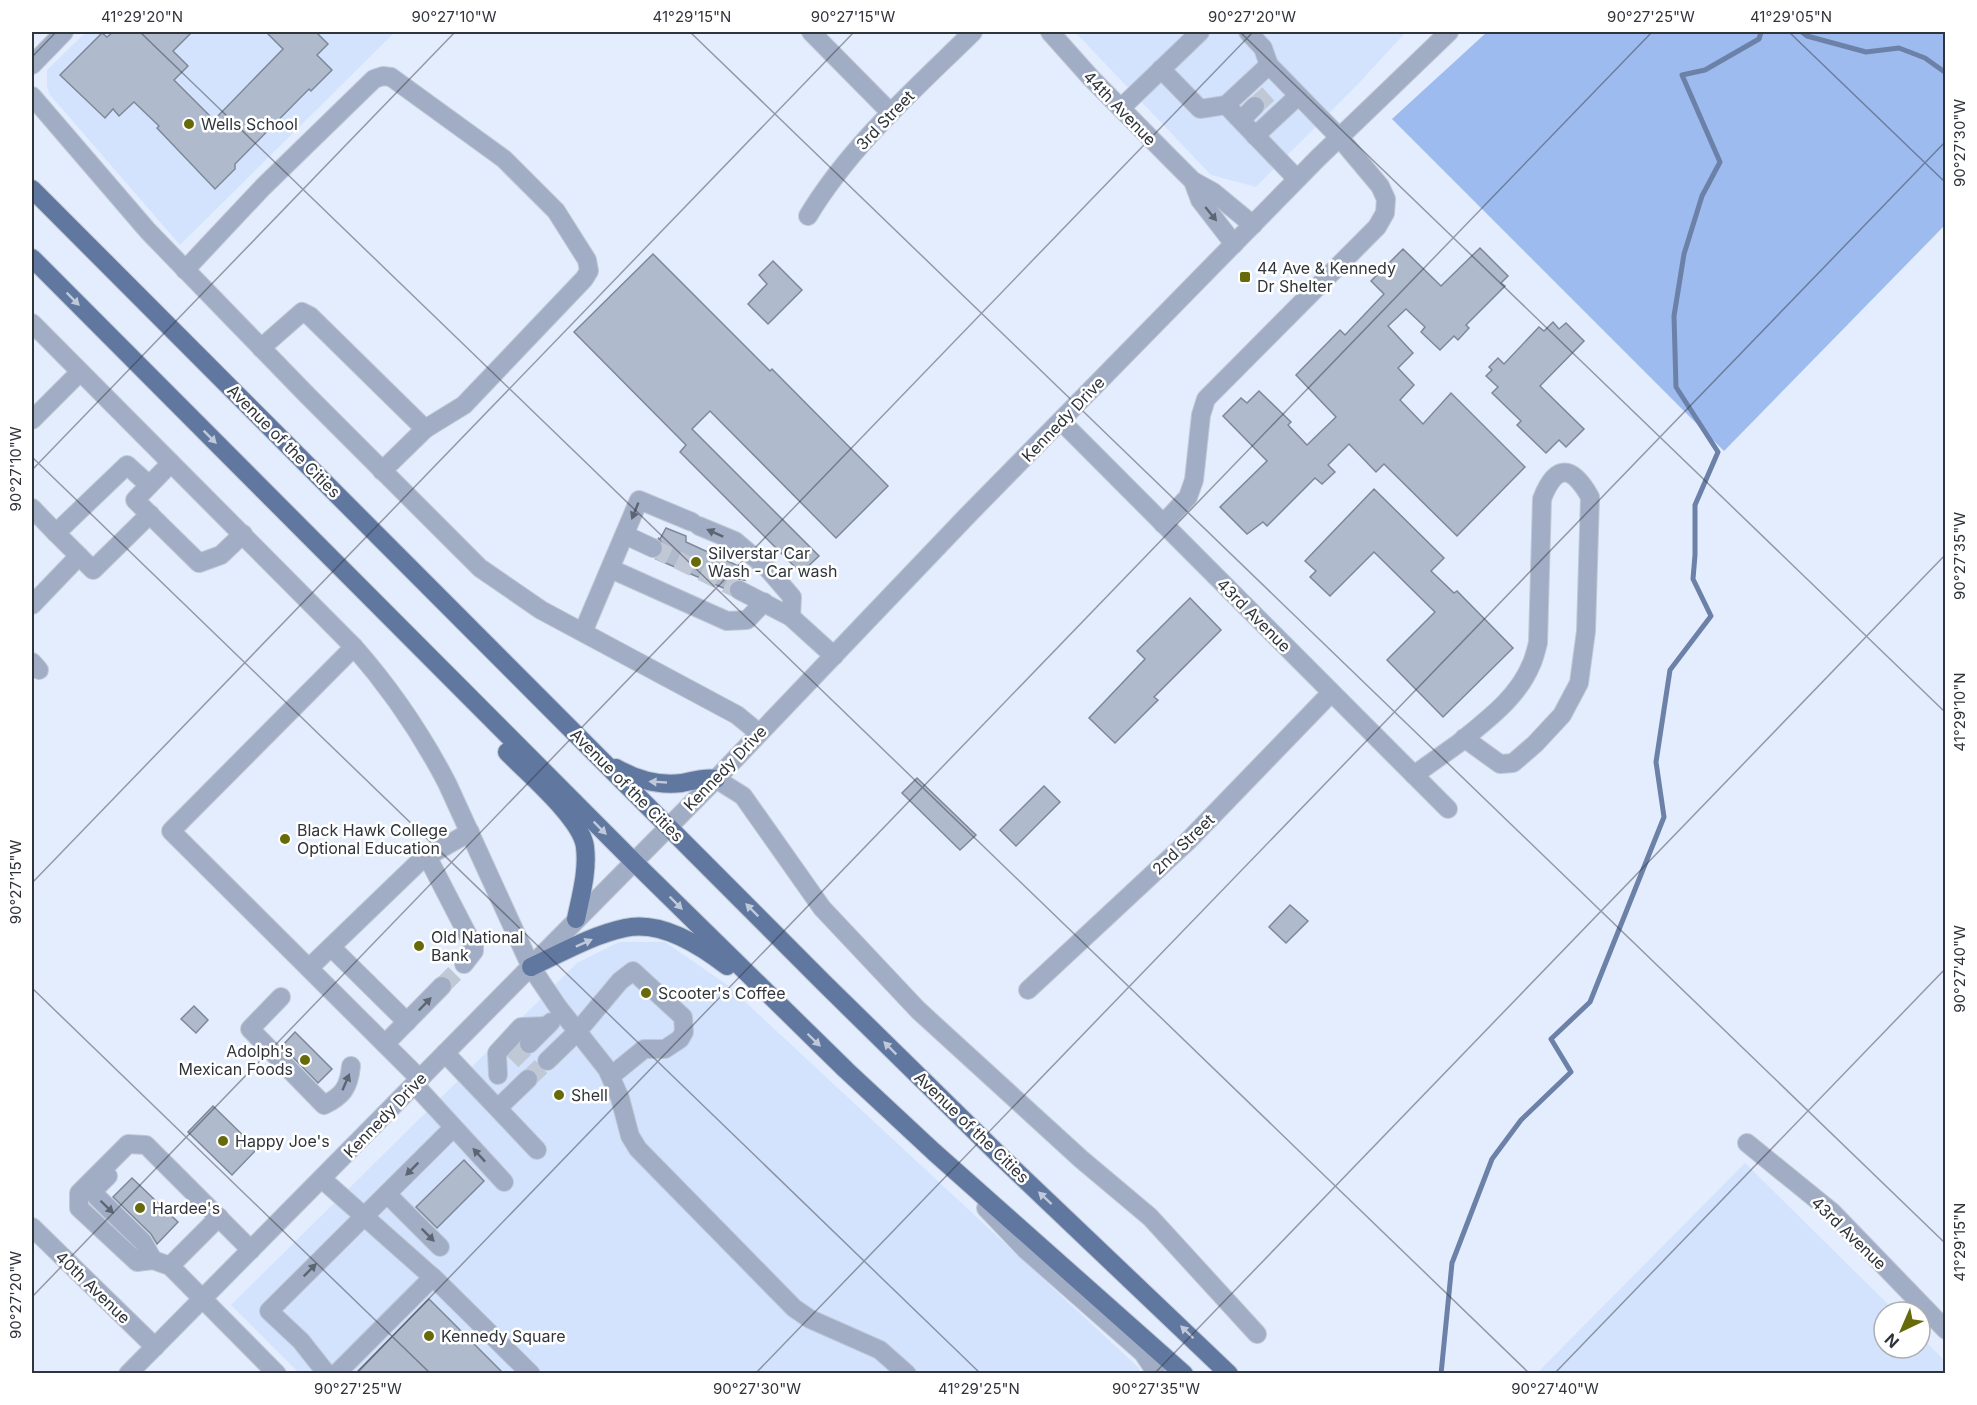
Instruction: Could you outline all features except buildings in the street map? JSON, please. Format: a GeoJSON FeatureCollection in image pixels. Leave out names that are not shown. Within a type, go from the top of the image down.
{"type":"FeatureCollection","features":[{"type":"Feature","properties":{"kind":"main road","name":"Avenue of the Cities"},"geometry":{"type":"LineString","coordinates":[[32,189],[912,1070],[1228,1373]]}},
{"type":"Feature","properties":{"kind":"main road"},"geometry":{"type":"LineString","coordinates":[[32,258],[780,1006],[934,1152],[1184,1374]]}},
{"type":"Feature","properties":{"kind":"main road"},"geometry":{"type":"LineString","coordinates":[[339,566],[425,668],[577,826],[583,838],[586,857],[576,919]]}},
{"type":"Feature","properties":{"kind":"main road"},"geometry":{"type":"LineString","coordinates":[[602,760],[627,775],[651,783],[716,779]]}},
{"type":"Feature","properties":{"kind":"main road"},"geometry":{"type":"LineString","coordinates":[[531,967],[598,937],[626,928],[639,927],[670,932],[686,939],[721,961],[780,1006]]}},
{"type":"Feature","properties":{"kind":"street"},"geometry":{"type":"LineString","coordinates":[[32,65],[64,32]]}},
{"type":"Feature","properties":{"kind":"street"},"geometry":{"type":"LineString","coordinates":[[811,32],[891,113]]}},
{"type":"Feature","properties":{"kind":"street","name":"3rd Street"},"geometry":{"type":"LineString","coordinates":[[808,216],[846,160],[973,32]]}},
{"type":"Feature","properties":{"kind":"street","name":"44th Avenue"},"geometry":{"type":"LineString","coordinates":[[1050,32],[1193,181],[1213,192],[1253,225]]}},
{"type":"Feature","properties":{"kind":"street"},"geometry":{"type":"LineString","coordinates":[[1121,108],[1200,32]]}},
{"type":"Feature","properties":{"kind":"street"},"geometry":{"type":"LineString","coordinates":[[1163,524],[1188,497],[1194,480],[1201,415],[1206,399],[1377,227],[1384,213],[1386,198],[1380,186],[1339,137],[1298,96],[1279,84],[1263,48],[1248,32]]}},
{"type":"Feature","properties":{"kind":"street","name":"Kennedy Drive"},"geometry":{"type":"LineString","coordinates":[[128,1374],[716,779],[1297,179],[1449,32]]}},
{"type":"Feature","properties":{"kind":"street"},"geometry":{"type":"LineString","coordinates":[[1161,69],[1200,110],[1226,105],[1269,64]]}},
{"type":"Feature","properties":{"kind":"street"},"geometry":{"type":"LineString","coordinates":[[185,270],[263,187],[374,79],[383,76],[391,77],[511,167],[556,211],[587,261],[589,271],[584,279],[464,405],[425,429],[382,471]]}},
{"type":"Feature","properties":{"kind":"street"},"geometry":{"type":"LineString","coordinates":[[32,96],[148,231],[185,270],[480,568],[541,610],[737,715],[759,733]]}},
{"type":"Feature","properties":{"kind":"street"},"geometry":{"type":"LineString","coordinates":[[1256,136],[1298,96]]}},
{"type":"Feature","properties":{"kind":"street"},"geometry":{"type":"LineString","coordinates":[[1226,105],[1297,179]]}},
{"type":"Feature","properties":{"kind":"street"},"geometry":{"type":"LineString","coordinates":[[1241,120],[1255,106]]}},
{"type":"Feature","properties":{"kind":"street","name":"44th Avenue"},"geometry":{"type":"LineString","coordinates":[[1193,181],[1200,200],[1234,244]]}},
{"type":"Feature","properties":{"kind":"street"},"geometry":{"type":"LineString","coordinates":[[261,348],[302,312],[310,316],[425,429]]}},
{"type":"Feature","properties":{"kind":"street"},"geometry":{"type":"LineString","coordinates":[[32,323],[354,647],[383,681],[415,726],[438,766],[531,967],[611,1076],[620,1098],[627,1127],[638,1149],[794,1308],[810,1320],[880,1350],[908,1374]]}},
{"type":"Feature","properties":{"kind":"street"},"geometry":{"type":"LineString","coordinates":[[32,420],[80,372]]}},
{"type":"Feature","properties":{"kind":"street","name":"43rd Avenue"},"geometry":{"type":"LineString","coordinates":[[1061,421],[1448,809]]}},
{"type":"Feature","properties":{"kind":"street"},"geometry":{"type":"LineString","coordinates":[[171,463],[135,500],[199,563],[221,555],[243,534]]}},
{"type":"Feature","properties":{"kind":"street"},"geometry":{"type":"LineString","coordinates":[[56,533],[127,465],[149,485]]}},
{"type":"Feature","properties":{"kind":"street"},"geometry":{"type":"LineString","coordinates":[[1414,774],[1491,717],[1516,690],[1531,666],[1538,643],[1542,499],[1548,485],[1557,476],[1565,472],[1572,473],[1581,481],[1590,497],[1587,631],[1579,683],[1562,715],[1536,744],[1513,763],[1500,764],[1464,738]]}},
{"type":"Feature","properties":{"kind":"street"},"geometry":{"type":"LineString","coordinates":[[583,632],[639,500],[735,541],[768,569],[792,597],[791,617]]}},
{"type":"Feature","properties":{"kind":"street"},"geometry":{"type":"LineString","coordinates":[[32,508],[93,570],[150,514]]}},
{"type":"Feature","properties":{"kind":"street"},"geometry":{"type":"LineString","coordinates":[[625,535],[653,548]]}},
{"type":"Feature","properties":{"kind":"street"},"geometry":{"type":"LineString","coordinates":[[32,605],[79,556]]}},
{"type":"Feature","properties":{"kind":"street"},"geometry":{"type":"LineString","coordinates":[[611,569],[727,621],[747,620],[764,602]]}},
{"type":"Feature","properties":{"kind":"street"},"geometry":{"type":"LineString","coordinates":[[739,590],[791,617],[834,656]]}},
{"type":"Feature","properties":{"kind":"street"},"geometry":{"type":"LineString","coordinates":[[354,647],[171,831],[385,1044],[453,1128],[504,1182]]}},
{"type":"Feature","properties":{"kind":"street","name":"2nd Street"},"geometry":{"type":"LineString","coordinates":[[1028,990],[1187,842],[1332,693]]}},
{"type":"Feature","properties":{"kind":"street"},"geometry":{"type":"LineString","coordinates":[[716,779],[743,796],[822,908],[876,967],[978,1066],[1150,1218],[1257,1334]]}},
{"type":"Feature","properties":{"kind":"street"},"geometry":{"type":"LineString","coordinates":[[309,968],[421,860],[470,832]]}},
{"type":"Feature","properties":{"kind":"street"},"geometry":{"type":"LineString","coordinates":[[427,856],[474,947],[469,958]]}},
{"type":"Feature","properties":{"kind":"street"},"geometry":{"type":"LineString","coordinates":[[331,947],[407,1022]]}},
{"type":"Feature","properties":{"kind":"street"},"geometry":{"type":"LineString","coordinates":[[547,1061],[578,1031],[620,981],[633,971],[683,1017],[684,1032],[680,1039],[664,1049],[644,1049],[611,1076]]}},
{"type":"Feature","properties":{"kind":"street"},"geometry":{"type":"LineString","coordinates":[[385,1044],[442,986]]}},
{"type":"Feature","properties":{"kind":"street"},"geometry":{"type":"LineString","coordinates":[[281,997],[250,1029],[324,1105],[338,1099],[349,1081],[351,1066]]}},
{"type":"Feature","properties":{"kind":"street"},"geometry":{"type":"LineString","coordinates":[[529,1044],[562,1012]]}},
{"type":"Feature","properties":{"kind":"street"},"geometry":{"type":"LineString","coordinates":[[498,1075],[497,1053],[521,1027],[547,1026]]}},
{"type":"Feature","properties":{"kind":"street"},"geometry":{"type":"LineString","coordinates":[[445,1053],[537,1150]]}},
{"type":"Feature","properties":{"kind":"street"},"geometry":{"type":"LineString","coordinates":[[481,1092],[512,1061]]}},
{"type":"Feature","properties":{"kind":"street"},"geometry":{"type":"LineString","coordinates":[[498,1108],[528,1079]]}},
{"type":"Feature","properties":{"kind":"street"},"geometry":{"type":"LineString","coordinates":[[327,1374],[301,1341],[269,1311],[453,1128]]}},
{"type":"Feature","properties":{"kind":"street","name":"43rd Avenue"},"geometry":{"type":"LineString","coordinates":[[1747,1143],[1832,1212],[1946,1329]]}},
{"type":"Feature","properties":{"kind":"street"},"geometry":{"type":"LineString","coordinates":[[251,1250],[146,1145],[128,1144],[79,1193],[79,1208],[137,1262],[162,1263],[202,1298],[278,1374]]}},
{"type":"Feature","properties":{"kind":"street"},"geometry":{"type":"LineString","coordinates":[[934,1152],[1026,1250],[1143,1353],[1157,1374]]}},
{"type":"Feature","properties":{"kind":"street"},"geometry":{"type":"LineString","coordinates":[[322,1179],[433,1277],[531,1374]]}},
{"type":"Feature","properties":{"kind":"street"},"geometry":{"type":"LineString","coordinates":[[387,1194],[440,1247]]}},
{"type":"Feature","properties":{"kind":"street"},"geometry":{"type":"LineString","coordinates":[[162,1263],[219,1217]]}},
{"type":"Feature","properties":{"kind":"street","name":"40th Avenue"},"geometry":{"type":"LineString","coordinates":[[32,1227],[154,1347]]}},
{"type":"Feature","properties":{"kind":"street"},"geometry":{"type":"LineString","coordinates":[[336,1374],[433,1277]]}},
{"type":"Feature","properties":{"kind":"shaded area","name":"Wells School"},"geometry":{"type":"Polygon","coordinates":[[[86,32],[395,32],[180,245],[50,95],[47,87],[47,70],[86,32]]]}},
{"type":"Feature","properties":{"kind":"shaded area"},"geometry":{"type":"Polygon","coordinates":[[[1075,32],[1406,32],[1256,187],[1211,175],[1075,32]]]}},
{"type":"Feature","properties":{"kind":"shaded area"},"geometry":{"type":"Polygon","coordinates":[[[1487,32],[1945,32],[1945,225],[1724,451],[1392,119],[1487,32]]]}},
{"type":"Feature","properties":{"kind":"shaded area"},"geometry":{"type":"Polygon","coordinates":[[[619,942],[665,942],[726,984],[1139,1368],[1140,1373],[299,1373],[231,1305],[577,963],[619,942]]]}},
{"type":"Feature","properties":{"kind":"shaded area"},"geometry":{"type":"Polygon","coordinates":[[[1745,1163],[1884,1300],[1872,1300],[1872,1360],[1932,1360],[1932,1348],[1945,1361],[1945,1373],[1537,1373],[1745,1163]]]}},
{"type":"Feature","properties":{"kind":"waterway"},"geometry":{"type":"LineString","coordinates":[[1441,1374],[1452,1263],[1492,1159],[1521,1120],[1571,1072],[1551,1039],[1590,1002],[1664,817],[1656,762],[1670,670],[1711,616],[1693,579],[1695,505],[1718,452],[1676,387],[1674,316],[1684,254],[1702,196],[1720,162],[1682,75],[1705,70],[1759,39],[1761,32]]}},
{"type":"Feature","properties":{"kind":"waterway"},"geometry":{"type":"LineString","coordinates":[[1802,32],[1807,36],[1866,52],[1899,48],[1925,58],[1946,73]]}},
{"type":"Feature","properties":{"kind":"tunnel"},"geometry":{"type":"LineString","coordinates":[[1255,106],[1275,88]]}},
{"type":"Feature","properties":{"kind":"tunnel"},"geometry":{"type":"LineString","coordinates":[[653,548],[739,590]]}},
{"type":"Feature","properties":{"kind":"tunnel"},"geometry":{"type":"LineString","coordinates":[[442,986],[464,964]]}},
{"type":"Feature","properties":{"kind":"tunnel"},"geometry":{"type":"LineString","coordinates":[[512,1061],[529,1044]]}},
{"type":"Feature","properties":{"kind":"tunnel"},"geometry":{"type":"LineString","coordinates":[[528,1079],[547,1061]]}},
{"type":"Feature","properties":{"kind":"place","name":"Wells School"},"geometry":{"type":"Point","coordinates":[189,124]}},
{"type":"Feature","properties":{"kind":"place","name":"44 Ave & Kennedy Dr Shelter"},"geometry":{"type":"Point","coordinates":[1245,277]}},
{"type":"Feature","properties":{"kind":"place","name":"Silverstar Car Wash - Car wash"},"geometry":{"type":"Point","coordinates":[696,562]}},
{"type":"Feature","properties":{"kind":"place","name":"Black Hawk College Optional Education"},"geometry":{"type":"Point","coordinates":[285,839]}},
{"type":"Feature","properties":{"kind":"place","name":"Old National Bank"},"geometry":{"type":"Point","coordinates":[419,946]}},
{"type":"Feature","properties":{"kind":"place","name":"Scooter's Coffee"},"geometry":{"type":"Point","coordinates":[646,993]}},
{"type":"Feature","properties":{"kind":"place","name":"Adolph's Mexican Foods"},"geometry":{"type":"Point","coordinates":[305,1060]}},
{"type":"Feature","properties":{"kind":"place","name":"Shell"},"geometry":{"type":"Point","coordinates":[559,1095]}},
{"type":"Feature","properties":{"kind":"place","name":"Happy Joe's"},"geometry":{"type":"Point","coordinates":[223,1141]}},
{"type":"Feature","properties":{"kind":"place","name":"Hardee's"},"geometry":{"type":"Point","coordinates":[140,1208]}},
{"type":"Feature","properties":{"kind":"place","name":"Kennedy Square"},"geometry":{"type":"Point","coordinates":[429,1336]}}]}
